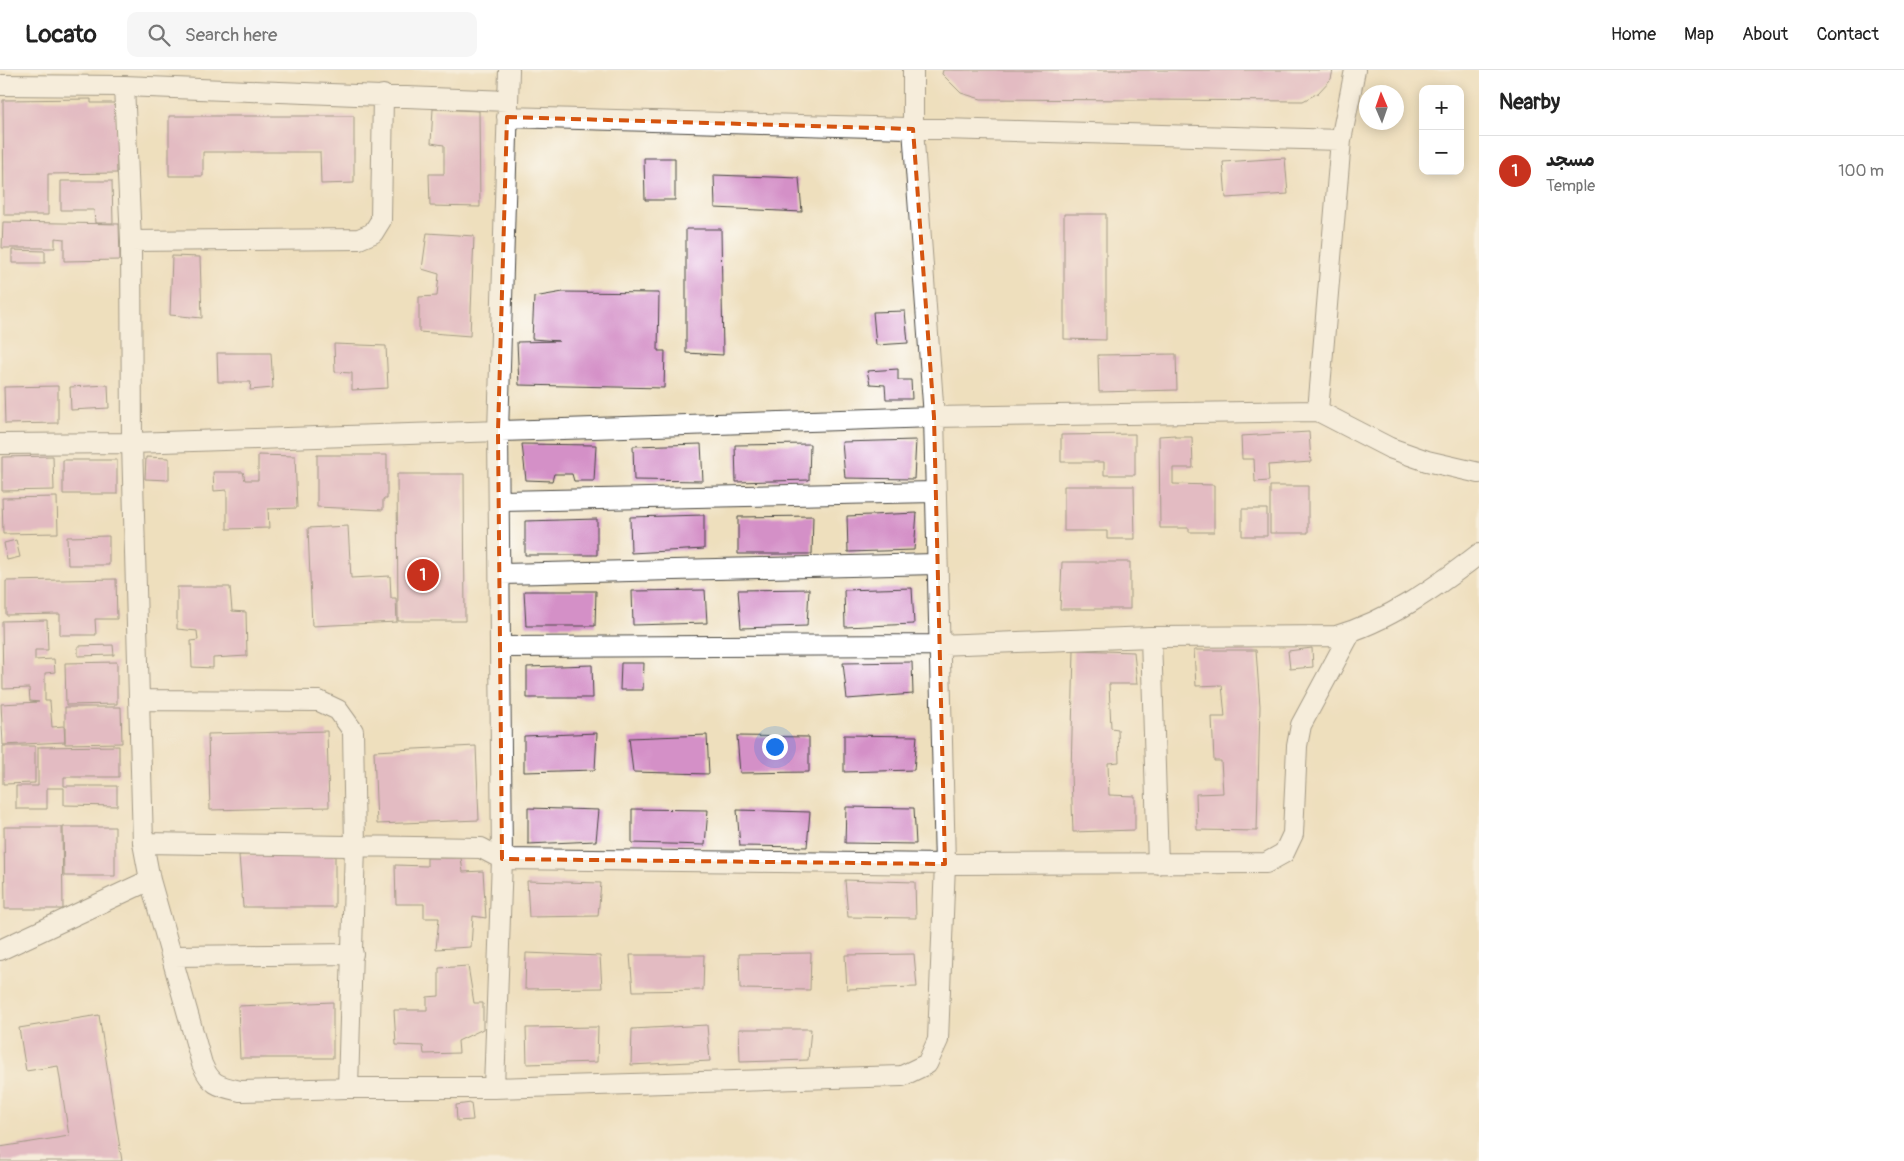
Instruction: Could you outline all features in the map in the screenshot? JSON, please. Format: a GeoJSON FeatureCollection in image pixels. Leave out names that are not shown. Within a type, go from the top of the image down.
{"type":"FeatureCollection","features":[{"type":"Feature","properties":{"kind":"street"},"geometry":{"type":"LineString","coordinates":[[494,1088],[502,859],[502,647],[498,432],[509,70]]}},
{"type":"Feature","properties":{"kind":"street"},"geometry":{"type":"LineString","coordinates":[[124,86],[131,241],[132,443],[143,843],[150,880],[202,1064],[208,1079],[224,1088],[240,1092],[348,1088],[494,1088],[902,1076],[927,1064],[938,1040],[945,864],[934,492],[934,417],[913,129],[913,70]]}},
{"type":"Feature","properties":{"kind":"street"},"geometry":{"type":"LineString","coordinates":[[1318,411],[1341,140],[1355,70]]}},
{"type":"Feature","properties":{"kind":"street"},"geometry":{"type":"LineString","coordinates":[[0,85],[124,86],[171,79],[383,95],[508,109],[913,129],[1341,140]]}},
{"type":"Feature","properties":{"kind":"street"},"geometry":{"type":"LineString","coordinates":[[131,241],[358,239],[373,233],[381,220],[383,95]]}},
{"type":"Feature","properties":{"kind":"street"},"geometry":{"type":"LineString","coordinates":[[0,444],[132,443],[934,417],[1318,411],[1390,448],[1427,461],[1479,473]]}},
{"type":"Feature","properties":{"kind":"street"},"geometry":{"type":"LineString","coordinates":[[500,501],[934,492]]}},
{"type":"Feature","properties":{"kind":"street"},"geometry":{"type":"LineString","coordinates":[[502,647],[938,645],[1151,638],[1336,636],[1363,628],[1442,583],[1479,554]]}},
{"type":"Feature","properties":{"kind":"street"},"geometry":{"type":"LineString","coordinates":[[501,574],[936,564]]}},
{"type":"Feature","properties":{"kind":"street"},"geometry":{"type":"LineString","coordinates":[[143,843],[481,848],[502,859],[945,864],[1266,863],[1284,853],[1293,834],[1297,746],[1301,725],[1351,632]]}},
{"type":"Feature","properties":{"kind":"street"},"geometry":{"type":"LineString","coordinates":[[1151,638],[1158,864]]}},
{"type":"Feature","properties":{"kind":"street"},"geometry":{"type":"LineString","coordinates":[[139,700],[319,701],[338,710],[353,731],[355,846],[348,1088]]}},
{"type":"Feature","properties":{"kind":"street"},"geometry":{"type":"LineString","coordinates":[[0,950],[150,880]]}},
{"type":"Feature","properties":{"kind":"street"},"geometry":{"type":"LineString","coordinates":[[173,956],[353,954]]}},
{"type":"Feature","properties":{"kind":"highlighted area"},"geometry":{"type":"Polygon","coordinates":[[[507,117],[913,129],[934,417],[945,864],[502,859],[498,432],[507,117]]]}},
{"type":"Feature","properties":{"kind":"building"},"geometry":{"type":"Polygon","coordinates":[[[943,70],[1333,70],[1331,79],[1318,93],[1303,101],[981,99],[961,93],[942,74],[943,70]]]}},
{"type":"Feature","properties":{"kind":"building"},"geometry":{"type":"Polygon","coordinates":[[[91,99],[91,103],[116,103],[117,173],[48,174],[48,215],[4,215],[3,100],[91,99]]]}},
{"type":"Feature","properties":{"kind":"building"},"geometry":{"type":"Polygon","coordinates":[[[433,109],[479,111],[480,207],[430,206],[429,174],[444,174],[444,145],[431,143],[433,109]]]}},
{"type":"Feature","properties":{"kind":"building"},"geometry":{"type":"Polygon","coordinates":[[[169,116],[354,116],[354,183],[321,184],[320,152],[203,152],[203,176],[169,176],[169,116]]]}},
{"type":"Feature","properties":{"kind":"building"},"geometry":{"type":"Polygon","coordinates":[[[644,158],[675,158],[675,200],[645,200],[644,158]]]}},
{"type":"Feature","properties":{"kind":"building"},"geometry":{"type":"Polygon","coordinates":[[[1285,158],[1288,194],[1226,198],[1223,162],[1285,158]]]}},
{"type":"Feature","properties":{"kind":"building"},"geometry":{"type":"Polygon","coordinates":[[[714,175],[799,178],[802,212],[715,208],[714,175]]]}},
{"type":"Feature","properties":{"kind":"building"},"geometry":{"type":"Polygon","coordinates":[[[61,181],[112,181],[113,223],[95,223],[94,210],[61,210],[61,181]]]}},
{"type":"Feature","properties":{"kind":"building"},"geometry":{"type":"Polygon","coordinates":[[[1064,214],[1106,214],[1106,340],[1064,339],[1064,214]]]}},
{"type":"Feature","properties":{"kind":"building"},"geometry":{"type":"Polygon","coordinates":[[[3,222],[119,224],[120,260],[64,261],[64,239],[55,238],[55,248],[2,248],[3,222]]]}},
{"type":"Feature","properties":{"kind":"building"},"geometry":{"type":"Polygon","coordinates":[[[686,229],[721,229],[723,355],[686,353],[686,229]]]}},
{"type":"Feature","properties":{"kind":"building"},"geometry":{"type":"Polygon","coordinates":[[[427,233],[474,236],[470,336],[419,332],[419,297],[437,296],[439,274],[422,269],[427,233]]]}},
{"type":"Feature","properties":{"kind":"building"},"geometry":{"type":"Polygon","coordinates":[[[12,250],[45,251],[45,263],[12,263],[12,250]]]}},
{"type":"Feature","properties":{"kind":"building"},"geometry":{"type":"Polygon","coordinates":[[[172,256],[200,257],[202,318],[170,315],[172,256]]]}},
{"type":"Feature","properties":{"kind":"building"},"geometry":{"type":"Polygon","coordinates":[[[563,292],[659,293],[658,351],[665,351],[664,388],[519,385],[517,342],[559,341],[532,339],[534,297],[563,292]]]}},
{"type":"Feature","properties":{"kind":"building"},"geometry":{"type":"Polygon","coordinates":[[[905,311],[908,343],[876,345],[873,312],[905,311]]]}},
{"type":"Feature","properties":{"kind":"building"},"geometry":{"type":"Polygon","coordinates":[[[334,344],[386,346],[388,388],[352,390],[352,373],[335,372],[334,344]]]}},
{"type":"Feature","properties":{"kind":"building"},"geometry":{"type":"Polygon","coordinates":[[[217,353],[271,353],[273,388],[250,390],[251,382],[218,382],[217,353]]]}},
{"type":"Feature","properties":{"kind":"building"},"geometry":{"type":"Polygon","coordinates":[[[1176,354],[1177,390],[1099,392],[1098,355],[1176,354]]]}},
{"type":"Feature","properties":{"kind":"building"},"geometry":{"type":"Polygon","coordinates":[[[898,369],[898,380],[911,380],[912,399],[886,399],[885,385],[870,384],[867,371],[898,369]]]}},
{"type":"Feature","properties":{"kind":"building"},"geometry":{"type":"Polygon","coordinates":[[[108,385],[109,408],[71,410],[70,387],[108,385]]]}},
{"type":"Feature","properties":{"kind":"building"},"geometry":{"type":"Polygon","coordinates":[[[58,386],[58,423],[5,424],[4,387],[58,386]]]}},
{"type":"Feature","properties":{"kind":"building"},"geometry":{"type":"Polygon","coordinates":[[[1309,432],[1311,462],[1268,465],[1269,481],[1255,482],[1254,459],[1242,459],[1241,436],[1309,432]]]}},
{"type":"Feature","properties":{"kind":"building"},"geometry":{"type":"Polygon","coordinates":[[[1135,434],[1135,475],[1104,475],[1104,462],[1061,462],[1061,435],[1135,434]]]}},
{"type":"Feature","properties":{"kind":"building"},"geometry":{"type":"Polygon","coordinates":[[[1175,435],[1175,437],[1192,437],[1193,468],[1173,468],[1173,484],[1214,485],[1214,532],[1189,532],[1189,528],[1160,528],[1159,436],[1175,435]]]}},
{"type":"Feature","properties":{"kind":"building"},"geometry":{"type":"Polygon","coordinates":[[[916,440],[914,479],[845,478],[842,442],[916,440]]]}},
{"type":"Feature","properties":{"kind":"building"},"geometry":{"type":"Polygon","coordinates":[[[522,444],[596,445],[594,481],[574,481],[572,474],[554,474],[552,481],[526,480],[522,444]]]}},
{"type":"Feature","properties":{"kind":"building"},"geometry":{"type":"Polygon","coordinates":[[[701,444],[703,481],[634,480],[633,446],[701,444]]]}},
{"type":"Feature","properties":{"kind":"building"},"geometry":{"type":"Polygon","coordinates":[[[810,444],[809,480],[736,482],[735,445],[810,444]]]}},
{"type":"Feature","properties":{"kind":"building"},"geometry":{"type":"Polygon","coordinates":[[[258,455],[295,456],[297,508],[268,509],[269,528],[227,529],[227,490],[214,491],[213,472],[243,472],[245,480],[258,480],[258,455]]]}},
{"type":"Feature","properties":{"kind":"building"},"geometry":{"type":"Polygon","coordinates":[[[317,455],[387,455],[387,499],[383,499],[383,510],[317,507],[317,455]]]}},
{"type":"Feature","properties":{"kind":"building"},"geometry":{"type":"Polygon","coordinates":[[[53,456],[54,490],[2,491],[2,457],[53,456]]]}},
{"type":"Feature","properties":{"kind":"building"},"geometry":{"type":"Polygon","coordinates":[[[146,457],[169,458],[169,480],[145,479],[146,457]]]}},
{"type":"Feature","properties":{"kind":"building"},"geometry":{"type":"Polygon","coordinates":[[[63,460],[117,460],[117,494],[63,494],[63,460]]]}},
{"type":"Feature","properties":{"kind":"building"},"geometry":{"type":"Polygon","coordinates":[[[397,474],[464,474],[465,621],[398,621],[397,474]]]}},
{"type":"Feature","properties":{"kind":"building"},"geometry":{"type":"Polygon","coordinates":[[[1064,486],[1134,486],[1135,539],[1107,539],[1107,531],[1064,531],[1064,486]]]}},
{"type":"Feature","properties":{"kind":"building"},"geometry":{"type":"Polygon","coordinates":[[[1270,486],[1308,486],[1308,533],[1270,533],[1270,486]]]}},
{"type":"Feature","properties":{"kind":"building"},"geometry":{"type":"Polygon","coordinates":[[[57,497],[58,533],[3,534],[2,498],[57,497]]]}},
{"type":"Feature","properties":{"kind":"building"},"geometry":{"type":"Polygon","coordinates":[[[1242,509],[1267,509],[1267,536],[1242,536],[1242,509]]]}},
{"type":"Feature","properties":{"kind":"building"},"geometry":{"type":"Polygon","coordinates":[[[917,513],[914,550],[848,552],[847,516],[917,513]]]}},
{"type":"Feature","properties":{"kind":"building"},"geometry":{"type":"Polygon","coordinates":[[[704,515],[704,549],[631,553],[630,517],[704,515]]]}},
{"type":"Feature","properties":{"kind":"building"},"geometry":{"type":"Polygon","coordinates":[[[813,516],[812,554],[738,554],[738,517],[813,516]]]}},
{"type":"Feature","properties":{"kind":"building"},"geometry":{"type":"Polygon","coordinates":[[[597,519],[597,555],[525,555],[525,521],[597,519]]]}},
{"type":"Feature","properties":{"kind":"building"},"geometry":{"type":"Polygon","coordinates":[[[348,526],[351,578],[390,576],[391,598],[396,598],[397,622],[312,626],[308,528],[348,526]]]}},
{"type":"Feature","properties":{"kind":"building"},"geometry":{"type":"Polygon","coordinates":[[[109,536],[109,565],[68,565],[67,537],[109,536]]]}},
{"type":"Feature","properties":{"kind":"building"},"geometry":{"type":"Polygon","coordinates":[[[16,540],[20,557],[7,560],[4,543],[16,540]]]}},
{"type":"Feature","properties":{"kind":"building"},"geometry":{"type":"Polygon","coordinates":[[[1062,562],[1130,562],[1130,609],[1060,609],[1062,562]]]}},
{"type":"Feature","properties":{"kind":"building"},"geometry":{"type":"Polygon","coordinates":[[[116,579],[117,619],[95,619],[96,635],[60,635],[60,614],[6,615],[6,581],[116,579]]]}},
{"type":"Feature","properties":{"kind":"building"},"geometry":{"type":"Polygon","coordinates":[[[177,587],[230,587],[232,611],[246,612],[247,656],[213,658],[213,668],[192,667],[191,641],[198,640],[197,631],[177,629],[177,587]]]}},
{"type":"Feature","properties":{"kind":"building"},"geometry":{"type":"Polygon","coordinates":[[[912,588],[914,624],[845,627],[844,590],[912,588]]]}},
{"type":"Feature","properties":{"kind":"building"},"geometry":{"type":"Polygon","coordinates":[[[809,589],[807,626],[741,628],[738,590],[809,589]]]}},
{"type":"Feature","properties":{"kind":"building"},"geometry":{"type":"Polygon","coordinates":[[[705,590],[707,623],[633,625],[632,591],[705,590]]]}},
{"type":"Feature","properties":{"kind":"building"},"geometry":{"type":"Polygon","coordinates":[[[524,591],[596,591],[595,626],[526,626],[524,591]]]}},
{"type":"Feature","properties":{"kind":"building"},"geometry":{"type":"Polygon","coordinates":[[[47,620],[48,650],[35,650],[35,660],[54,659],[55,672],[45,673],[45,701],[50,701],[52,727],[64,726],[65,742],[3,745],[1,704],[39,702],[30,701],[29,688],[3,689],[2,621],[47,620]]]}},
{"type":"Feature","properties":{"kind":"building"},"geometry":{"type":"Polygon","coordinates":[[[113,645],[114,655],[78,656],[78,646],[113,645]]]}},
{"type":"Feature","properties":{"kind":"building"},"geometry":{"type":"Polygon","coordinates":[[[1312,648],[1313,667],[1290,669],[1288,651],[1312,648]]]}},
{"type":"Feature","properties":{"kind":"building"},"geometry":{"type":"Polygon","coordinates":[[[1074,650],[1134,652],[1137,684],[1109,684],[1111,728],[1118,729],[1119,762],[1108,763],[1109,795],[1135,796],[1135,830],[1073,832],[1071,774],[1074,650]]]}},
{"type":"Feature","properties":{"kind":"building"},"geometry":{"type":"Polygon","coordinates":[[[1194,650],[1256,650],[1260,706],[1257,831],[1197,830],[1196,794],[1223,793],[1221,761],[1214,761],[1212,717],[1225,717],[1222,685],[1196,686],[1194,650]]]}},
{"type":"Feature","properties":{"kind":"building"},"geometry":{"type":"Polygon","coordinates":[[[117,662],[117,704],[66,705],[65,663],[117,662]]]}},
{"type":"Feature","properties":{"kind":"building"},"geometry":{"type":"Polygon","coordinates":[[[912,662],[913,694],[847,699],[843,663],[912,662]]]}},
{"type":"Feature","properties":{"kind":"building"},"geometry":{"type":"Polygon","coordinates":[[[621,663],[644,663],[643,690],[620,690],[621,663]]]}},
{"type":"Feature","properties":{"kind":"building"},"geometry":{"type":"Polygon","coordinates":[[[592,665],[593,698],[527,698],[527,667],[592,665]]]}},
{"type":"Feature","properties":{"kind":"building"},"geometry":{"type":"Polygon","coordinates":[[[65,707],[121,707],[122,743],[65,744],[65,707]]]}},
{"type":"Feature","properties":{"kind":"building"},"geometry":{"type":"Polygon","coordinates":[[[327,731],[329,807],[210,810],[208,734],[327,731]]]}},
{"type":"Feature","properties":{"kind":"building"},"geometry":{"type":"Polygon","coordinates":[[[597,733],[595,770],[524,772],[524,736],[597,733]]]}},
{"type":"Feature","properties":{"kind":"building"},"geometry":{"type":"Polygon","coordinates":[[[707,735],[709,774],[633,772],[629,738],[707,735]]]}},
{"type":"Feature","properties":{"kind":"building"},"geometry":{"type":"Polygon","coordinates":[[[844,735],[917,736],[914,770],[844,772],[844,735]]]}},
{"type":"Feature","properties":{"kind":"building"},"geometry":{"type":"Polygon","coordinates":[[[737,736],[809,737],[809,772],[740,773],[737,736]]]}},
{"type":"Feature","properties":{"kind":"building"},"geometry":{"type":"Polygon","coordinates":[[[3,746],[35,746],[35,783],[3,784],[3,746]]]}},
{"type":"Feature","properties":{"kind":"building"},"geometry":{"type":"Polygon","coordinates":[[[119,746],[119,777],[64,777],[64,786],[117,786],[117,806],[64,805],[64,788],[47,788],[47,809],[16,809],[16,786],[38,786],[38,747],[119,746]]]}},
{"type":"Feature","properties":{"kind":"building"},"geometry":{"type":"Polygon","coordinates":[[[476,746],[479,820],[377,824],[374,751],[476,746]]]}},
{"type":"Feature","properties":{"kind":"building"},"geometry":{"type":"Polygon","coordinates":[[[846,807],[914,808],[916,844],[845,843],[846,807]]]}},
{"type":"Feature","properties":{"kind":"building"},"geometry":{"type":"Polygon","coordinates":[[[528,808],[599,810],[596,841],[528,844],[528,808]]]}},
{"type":"Feature","properties":{"kind":"building"},"geometry":{"type":"Polygon","coordinates":[[[632,809],[708,810],[705,845],[632,843],[632,809]]]}},
{"type":"Feature","properties":{"kind":"building"},"geometry":{"type":"Polygon","coordinates":[[[737,810],[810,812],[807,847],[740,846],[737,810]]]}},
{"type":"Feature","properties":{"kind":"building"},"geometry":{"type":"Polygon","coordinates":[[[4,827],[62,827],[63,909],[5,909],[4,827]]]}},
{"type":"Feature","properties":{"kind":"building"},"geometry":{"type":"Polygon","coordinates":[[[63,827],[115,827],[115,876],[64,876],[63,827]]]}},
{"type":"Feature","properties":{"kind":"building"},"geometry":{"type":"Polygon","coordinates":[[[335,853],[335,907],[243,907],[239,855],[335,853]]]}},
{"type":"Feature","properties":{"kind":"building"},"geometry":{"type":"Polygon","coordinates":[[[427,858],[461,858],[463,872],[483,871],[486,918],[473,916],[471,947],[436,949],[439,918],[424,918],[424,904],[396,904],[395,865],[427,866],[427,858]]]}},
{"type":"Feature","properties":{"kind":"building"},"geometry":{"type":"Polygon","coordinates":[[[845,880],[915,882],[916,918],[848,917],[845,880]]]}},
{"type":"Feature","properties":{"kind":"building"},"geometry":{"type":"Polygon","coordinates":[[[527,881],[601,883],[598,916],[529,917],[527,881]]]}},
{"type":"Feature","properties":{"kind":"building"},"geometry":{"type":"Polygon","coordinates":[[[526,953],[600,956],[602,988],[525,989],[526,953]]]}},
{"type":"Feature","properties":{"kind":"building"},"geometry":{"type":"Polygon","coordinates":[[[811,953],[810,990],[740,989],[739,954],[811,953]]]}},
{"type":"Feature","properties":{"kind":"building"},"geometry":{"type":"Polygon","coordinates":[[[914,954],[917,987],[847,989],[845,955],[914,954]]]}},
{"type":"Feature","properties":{"kind":"building"},"geometry":{"type":"Polygon","coordinates":[[[630,955],[704,955],[703,990],[633,991],[630,955]]]}},
{"type":"Feature","properties":{"kind":"building"},"geometry":{"type":"Polygon","coordinates":[[[468,966],[474,1003],[483,1003],[483,1029],[458,1041],[459,1053],[424,1054],[423,1046],[396,1045],[394,1010],[427,1010],[427,997],[439,996],[439,968],[468,966]]]}},
{"type":"Feature","properties":{"kind":"building"},"geometry":{"type":"Polygon","coordinates":[[[333,1002],[333,1058],[240,1058],[238,1006],[333,1002]]]}},
{"type":"Feature","properties":{"kind":"building"},"geometry":{"type":"Polygon","coordinates":[[[99,1015],[122,1161],[0,1161],[0,1147],[69,1136],[58,1066],[26,1071],[19,1028],[99,1015]]]}},
{"type":"Feature","properties":{"kind":"building"},"geometry":{"type":"Polygon","coordinates":[[[707,1025],[710,1061],[631,1065],[632,1029],[707,1025]]]}},
{"type":"Feature","properties":{"kind":"building"},"geometry":{"type":"Polygon","coordinates":[[[598,1027],[597,1062],[527,1064],[526,1028],[598,1027]]]}},
{"type":"Feature","properties":{"kind":"building"},"geometry":{"type":"Polygon","coordinates":[[[739,1029],[811,1029],[808,1060],[740,1062],[739,1029]]]}},
{"type":"Feature","properties":{"kind":"building"},"geometry":{"type":"Polygon","coordinates":[[[471,1103],[473,1120],[457,1121],[456,1105],[471,1103]]]}},
{"type":"Feature","properties":{"kind":"place","name":"مسجد"},"geometry":{"type":"Point","coordinates":[423,575]}}]}
